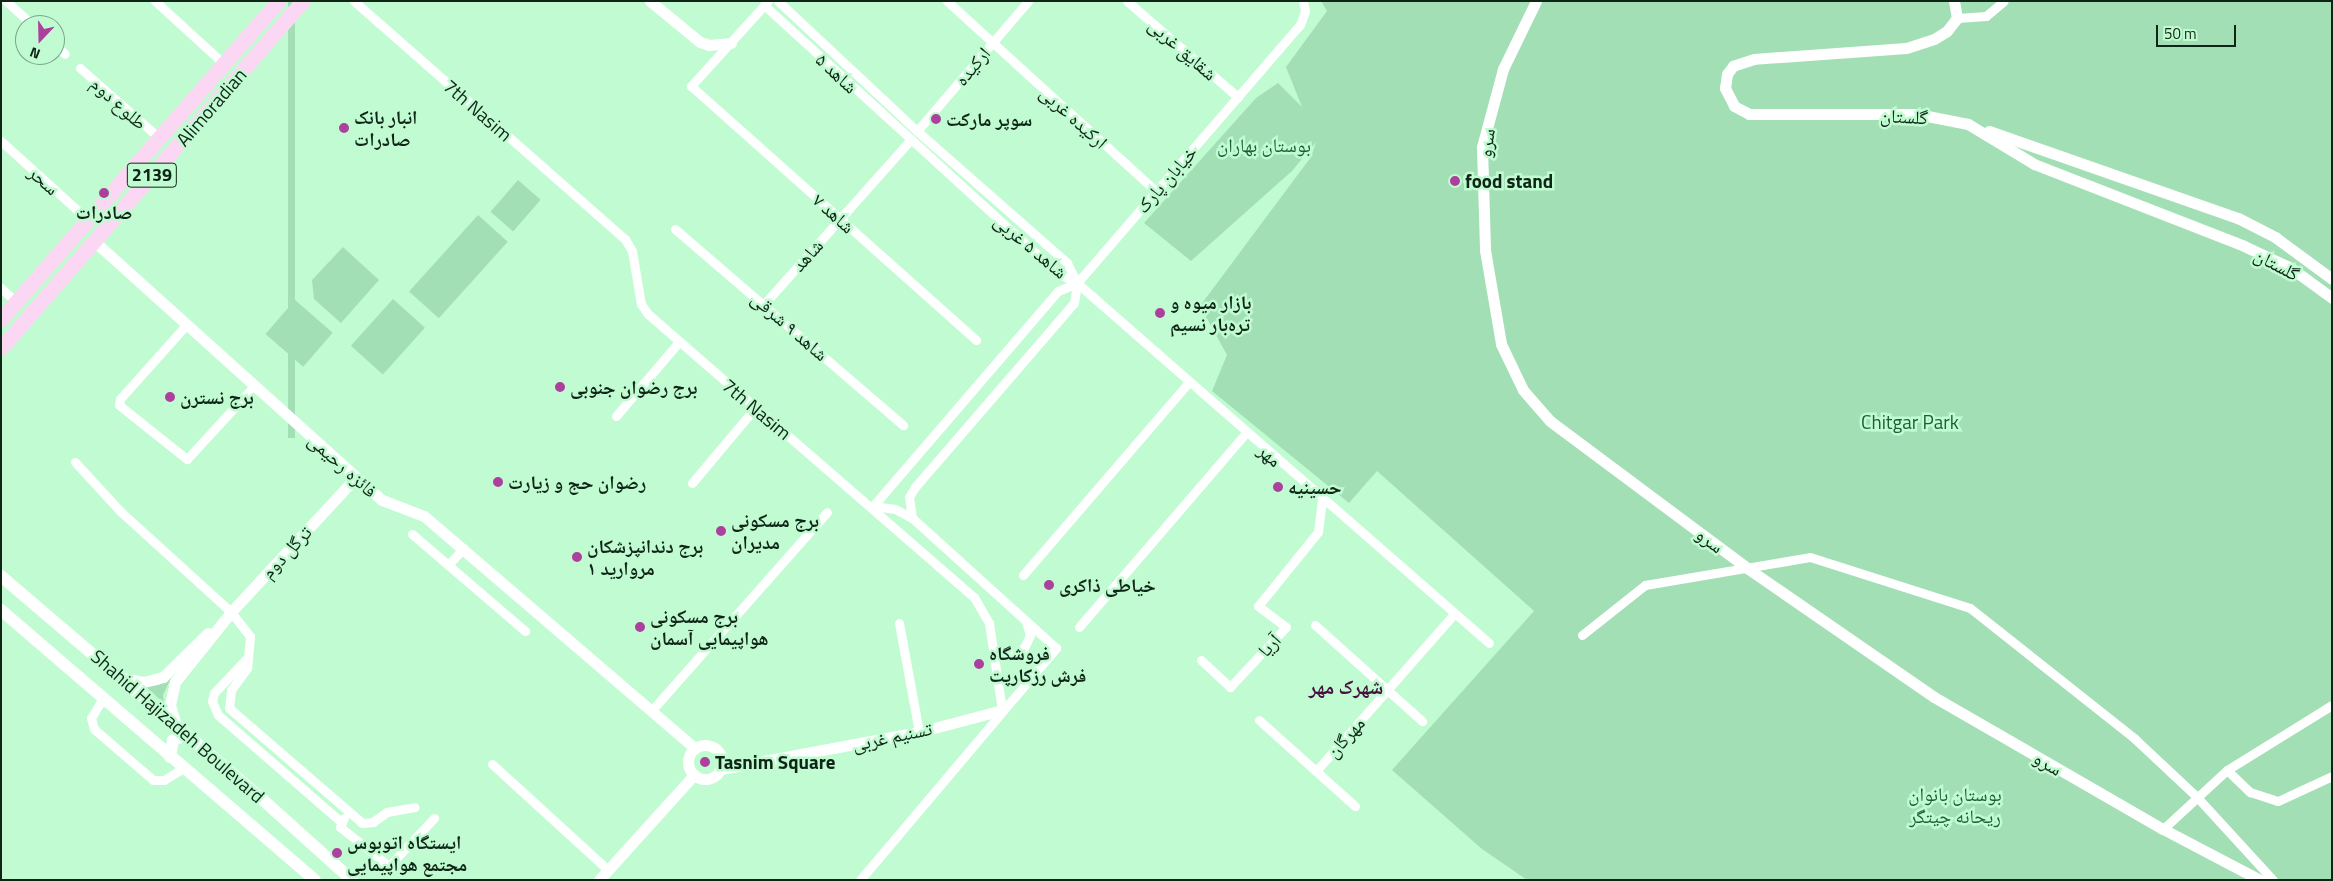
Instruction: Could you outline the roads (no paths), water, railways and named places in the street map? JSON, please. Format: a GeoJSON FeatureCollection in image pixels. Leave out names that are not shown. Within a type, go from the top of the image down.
{"type":"FeatureCollection","features":[{"type":"Feature","properties":{"kind":"main road","name":"Alimoradian"},"geometry":{"type":"LineString","coordinates":[[1,319],[278,1]]}},
{"type":"Feature","properties":{"kind":"main road","name":"Alimoradian"},"geometry":{"type":"LineString","coordinates":[[1,348],[303,1]]}},
{"type":"Feature","properties":{"kind":"main road","name":"Shahid Hajizadeh Boulevard"},"geometry":{"type":"LineString","coordinates":[[1,576],[123,678],[352,880]]}},
{"type":"Feature","properties":{"kind":"main road","name":"Shahid Hajizadeh Boulevard"},"geometry":{"type":"LineString","coordinates":[[1,610],[315,880]]}},
{"type":"Feature","properties":{"kind":"main road"},"geometry":{"type":"LineString","coordinates":[[170,757],[173,740],[181,731]]}},
{"type":"Feature","properties":{"kind":"street"},"geometry":{"type":"LineString","coordinates":[[6,1],[22,15]]}},
{"type":"Feature","properties":{"kind":"street"},"geometry":{"type":"LineString","coordinates":[[155,1],[223,63]]}},
{"type":"Feature","properties":{"kind":"street","name":"7th Nasim"},"geometry":{"type":"LineString","coordinates":[[354,1],[626,239],[632,252],[641,304],[678,343],[872,506],[974,597],[989,623],[1002,710]]}},
{"type":"Feature","properties":{"kind":"street"},"geometry":{"type":"LineString","coordinates":[[650,1],[700,42],[709,45],[731,44],[766,3]]}},
{"type":"Feature","properties":{"kind":"street","name":"شاهد ۵"},"geometry":{"type":"LineString","coordinates":[[778,1],[917,131]]}},
{"type":"Feature","properties":{"kind":"street","name":"ارکیده غربی"},"geometry":{"type":"LineString","coordinates":[[947,1],[1156,191]]}},
{"type":"Feature","properties":{"kind":"street","name":"ارکیده"},"geometry":{"type":"LineString","coordinates":[[917,131],[1028,1]]}},
{"type":"Feature","properties":{"kind":"street","name":"شقایق غربی"},"geometry":{"type":"LineString","coordinates":[[1128,1],[1238,97]]}},
{"type":"Feature","properties":{"kind":"street","name":"سرو"},"geometry":{"type":"LineString","coordinates":[[1536,1],[1503,69],[1482,147],[1485,250],[1501,344],[1523,390],[1550,420],[1747,568],[1934,697],[2163,829],[2260,880]]}},
{"type":"Feature","properties":{"kind":"street"},"geometry":{"type":"LineString","coordinates":[[1954,1],[1958,18],[1986,16],[2004,1]]}},
{"type":"Feature","properties":{"kind":"street","name":"خیابان پارک"},"geometry":{"type":"LineString","coordinates":[[872,506],[1058,291],[1077,283],[1300,26],[1303,2]]}},
{"type":"Feature","properties":{"kind":"street","name":"شاهد ۵"},"geometry":{"type":"LineString","coordinates":[[766,3],[910,140]]}},
{"type":"Feature","properties":{"kind":"street","name":"گلستان"},"geometry":{"type":"LineString","coordinates":[[1958,18],[1947,31],[1934,39],[1906,48],[1754,59],[1733,66],[1727,74],[1725,88],[1734,106],[1749,114],[1918,114],[1968,124],[2034,164],[2244,246],[2291,268],[2332,298]]}},
{"type":"Feature","properties":{"kind":"street","name":"شاهد ۷"},"geometry":{"type":"LineString","coordinates":[[731,44],[691,86],[976,340]]}},
{"type":"Feature","properties":{"kind":"street","name":"طلوع دوم"},"geometry":{"type":"LineString","coordinates":[[80,68],[159,138]]}},
{"type":"Feature","properties":{"kind":"street"},"geometry":{"type":"LineString","coordinates":[[1968,124],[2238,218],[2276,237],[2332,279]]}},
{"type":"Feature","properties":{"kind":"street","name":"شاهد ۵ غربی"},"geometry":{"type":"LineString","coordinates":[[917,131],[1067,264],[1077,283]]}},
{"type":"Feature","properties":{"kind":"street","name":"شاهد ۵ غربی"},"geometry":{"type":"LineString","coordinates":[[910,140],[1058,273],[1077,283]]}},
{"type":"Feature","properties":{"kind":"street","name":"شاهد"},"geometry":{"type":"LineString","coordinates":[[765,303],[910,140]]}},
{"type":"Feature","properties":{"kind":"street","name":"سحر"},"geometry":{"type":"LineString","coordinates":[[1,141],[87,219]]}},
{"type":"Feature","properties":{"kind":"street","name":"شاهد ۹ شرقی"},"geometry":{"type":"LineString","coordinates":[[675,229],[765,303],[903,425]]}},
{"type":"Feature","properties":{"kind":"street","name":"فائزه رحیمی"},"geometry":{"type":"LineString","coordinates":[[94,241],[382,500],[424,516],[464,548],[696,748]]}},
{"type":"Feature","properties":{"kind":"street","name":"خیابان پارک"},"geometry":{"type":"LineString","coordinates":[[912,518],[909,502],[915,487],[1074,303],[1077,283]]}},
{"type":"Feature","properties":{"kind":"street","name":"مهر"},"geometry":{"type":"LineString","coordinates":[[1077,283],[1322,500],[1489,643]]}},
{"type":"Feature","properties":{"kind":"street"},"geometry":{"type":"LineString","coordinates":[[1,288],[16,302]]}},
{"type":"Feature","properties":{"kind":"street"},"geometry":{"type":"LineString","coordinates":[[187,324],[120,399],[119,405],[187,459],[255,385]]}},
{"type":"Feature","properties":{"kind":"street"},"geometry":{"type":"LineString","coordinates":[[616,416],[678,343]]}},
{"type":"Feature","properties":{"kind":"street"},"geometry":{"type":"LineString","coordinates":[[1023,575],[1189,382]]}},
{"type":"Feature","properties":{"kind":"street"},"geometry":{"type":"LineString","coordinates":[[692,484],[755,408]]}},
{"type":"Feature","properties":{"kind":"street"},"geometry":{"type":"LineString","coordinates":[[1079,627],[1246,433]]}},
{"type":"Feature","properties":{"kind":"street"},"geometry":{"type":"LineString","coordinates":[[75,462],[120,511],[230,612],[250,636],[246,659],[247,668],[228,699],[229,708],[349,812],[367,825],[387,812],[415,807]]}},
{"type":"Feature","properties":{"kind":"street","name":"ترگل دوم"},"geometry":{"type":"LineString","coordinates":[[181,731],[170,706],[170,693],[175,682],[230,612],[356,477]]}},
{"type":"Feature","properties":{"kind":"street","name":"آریا"},"geometry":{"type":"LineString","coordinates":[[1201,660],[1230,687],[1286,627],[1258,606],[1318,532],[1322,500]]}},
{"type":"Feature","properties":{"kind":"street"},"geometry":{"type":"LineString","coordinates":[[860,880],[1056,648],[912,518],[895,509],[872,506]]}},
{"type":"Feature","properties":{"kind":"street"},"geometry":{"type":"LineString","coordinates":[[652,710],[827,512]]}},
{"type":"Feature","properties":{"kind":"street"},"geometry":{"type":"LineString","coordinates":[[412,534],[525,631]]}},
{"type":"Feature","properties":{"kind":"street"},"geometry":{"type":"LineString","coordinates":[[448,565],[464,548]]}},
{"type":"Feature","properties":{"kind":"street"},"geometry":{"type":"LineString","coordinates":[[1582,635],[1645,585],[1810,557],[1970,608],[2135,739],[2196,796],[2273,880]]}},
{"type":"Feature","properties":{"kind":"street","name":"مهرگان"},"geometry":{"type":"LineString","coordinates":[[1316,771],[1454,614]]}},
{"type":"Feature","properties":{"kind":"street"},"geometry":{"type":"LineString","coordinates":[[994,653],[1010,656],[1024,648],[1030,634],[1026,621]]}},
{"type":"Feature","properties":{"kind":"street"},"geometry":{"type":"LineString","coordinates":[[899,623],[919,732]]}},
{"type":"Feature","properties":{"kind":"street"},"geometry":{"type":"LineString","coordinates":[[1315,625],[1422,721]]}},
{"type":"Feature","properties":{"kind":"street","name":"ترگل دوم"},"geometry":{"type":"LineString","coordinates":[[123,678],[144,682],[163,677],[204,636],[216,628]]}},
{"type":"Feature","properties":{"kind":"street"},"geometry":{"type":"LineString","coordinates":[[246,659],[214,694],[212,701],[218,715],[341,822]]}},
{"type":"Feature","properties":{"kind":"street"},"geometry":{"type":"LineString","coordinates":[[103,698],[91,718],[94,729],[153,780],[164,780],[183,768]]}},
{"type":"Feature","properties":{"kind":"street"},"geometry":{"type":"LineString","coordinates":[[2163,829],[2196,796],[2227,770],[2332,706]]}},
{"type":"Feature","properties":{"kind":"street","name":"تسنیم غربی"},"geometry":{"type":"LineString","coordinates":[[722,769],[919,732],[1002,710]]}},
{"type":"Feature","properties":{"kind":"street"},"geometry":{"type":"LineString","coordinates":[[1259,720],[1356,806]]}},
{"type":"Feature","properties":{"kind":"street"},"geometry":{"type":"LineString","coordinates":[[706,745],[716,749],[722,758],[722,769],[709,780],[694,775],[688,761],[696,748],[706,745]]}},
{"type":"Feature","properties":{"kind":"street"},"geometry":{"type":"LineString","coordinates":[[492,764],[608,870]]}},
{"type":"Feature","properties":{"kind":"street"},"geometry":{"type":"LineString","coordinates":[[2227,770],[2250,792],[2278,801],[2332,776]]}},
{"type":"Feature","properties":{"kind":"street"},"geometry":{"type":"LineString","coordinates":[[599,880],[694,775]]}},
{"type":"Feature","properties":{"kind":"street"},"geometry":{"type":"LineString","coordinates":[[349,812],[341,822],[340,827],[389,866],[434,818]]}},
{"type":"Feature","properties":{"kind":"place","name":"سوپر مارکت"},"geometry":{"type":"Point","coordinates":[936,119]}},
{"type":"Feature","properties":{"kind":"place","name":"انبار بانک صادرات"},"geometry":{"type":"Point","coordinates":[344,128]}},
{"type":"Feature","properties":{"kind":"place","name":"food stand"},"geometry":{"type":"Point","coordinates":[1455,181]}},
{"type":"Feature","properties":{"kind":"place","name":"صادرات"},"geometry":{"type":"Point","coordinates":[104,193]}},
{"type":"Feature","properties":{"kind":"place","name":"بازار میوه و تره‌بار نسیم"},"geometry":{"type":"Point","coordinates":[1160,313]}},
{"type":"Feature","properties":{"kind":"place","name":"برج رضوان جنوبی"},"geometry":{"type":"Point","coordinates":[560,387]}},
{"type":"Feature","properties":{"kind":"place","name":"برج نسترن"},"geometry":{"type":"Point","coordinates":[170,397]}},
{"type":"Feature","properties":{"kind":"place","name":"رضوان حج و زیارت"},"geometry":{"type":"Point","coordinates":[498,482]}},
{"type":"Feature","properties":{"kind":"place","name":"حسینیه"},"geometry":{"type":"Point","coordinates":[1278,487]}},
{"type":"Feature","properties":{"kind":"place","name":"برج مسکونی مدیران"},"geometry":{"type":"Point","coordinates":[721,531]}},
{"type":"Feature","properties":{"kind":"place","name":"برج دندانپزشکان مروارید ۱"},"geometry":{"type":"Point","coordinates":[577,557]}},
{"type":"Feature","properties":{"kind":"place","name":"خیاطی ذاکری"},"geometry":{"type":"Point","coordinates":[1049,585]}},
{"type":"Feature","properties":{"kind":"place","name":"برج مسکونی هواپیمایی آسمان"},"geometry":{"type":"Point","coordinates":[640,627]}},
{"type":"Feature","properties":{"kind":"place","name":"فروشگاه فرش رزکارپت"},"geometry":{"type":"Point","coordinates":[979,664]}},
{"type":"Feature","properties":{"kind":"place","name":"Tasnim Square"},"geometry":{"type":"Point","coordinates":[705,762]}},
{"type":"Feature","properties":{"kind":"place","name":"ایستگاه اتوبوس مجتمع هواپیمایی"},"geometry":{"type":"Point","coordinates":[337,853]}},
{"type":"Feature","properties":{"kind":"district","name":"شهرک مهر"},"geometry":{"type":"Point","coordinates":[1346,686]}},
{"type":"Feature","properties":{"kind":"park label","name":"بوستان بهاران"},"geometry":{"type":"Point","coordinates":[1264,145]}},
{"type":"Feature","properties":{"kind":"park label","name":"Chitgar Park"},"geometry":{"type":"Point","coordinates":[1910,422]}},
{"type":"Feature","properties":{"kind":"park label","name":"بوستان بانوان ریحانه چیتگر"},"geometry":{"type":"Point","coordinates":[1955,805]}}]}
